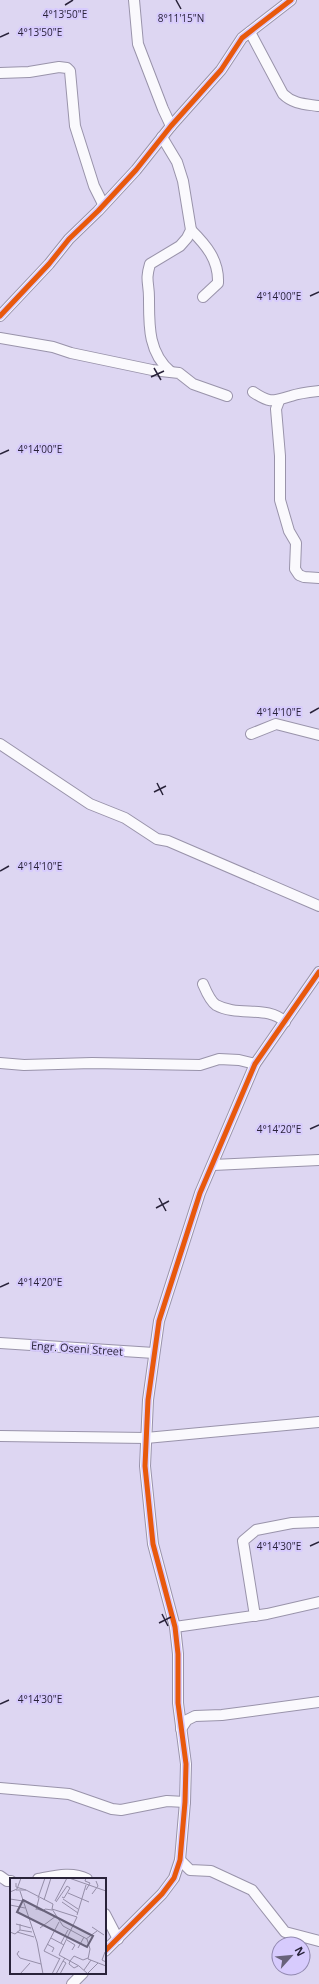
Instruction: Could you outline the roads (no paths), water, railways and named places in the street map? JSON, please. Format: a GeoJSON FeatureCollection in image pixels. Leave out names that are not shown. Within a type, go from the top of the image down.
{"type":"FeatureCollection","features":[{"type":"Feature","properties":{"kind":"street"},"geometry":{"type":"LineString","coordinates":[[134,0],[138,44],[171,126]]}},
{"type":"Feature","properties":{"kind":"street"},"geometry":{"type":"LineString","coordinates":[[0,316],[136,170],[171,126],[221,70],[242,38],[291,0]]}},
{"type":"Feature","properties":{"kind":"street"},"geometry":{"type":"LineString","coordinates":[[250,32],[283,94],[289,100],[318,106]]}},
{"type":"Feature","properties":{"kind":"street"},"geometry":{"type":"LineString","coordinates":[[0,73],[29,72],[59,67],[67,68],[70,71],[75,126],[94,186],[103,204]]}},
{"type":"Feature","properties":{"kind":"street"},"geometry":{"type":"LineString","coordinates":[[162,137],[177,162],[183,181],[191,230],[188,238],[180,246],[150,264],[146,276],[150,295],[149,318],[151,339],[159,359],[171,372]]}},
{"type":"Feature","properties":{"kind":"street"},"geometry":{"type":"LineString","coordinates":[[191,230],[207,246],[218,273],[218,283],[203,297]]}},
{"type":"Feature","properties":{"kind":"street"},"geometry":{"type":"LineString","coordinates":[[0,338],[54,347],[71,353],[152,370],[179,373],[193,384],[226,396]]}},
{"type":"Feature","properties":{"kind":"street"},"geometry":{"type":"LineString","coordinates":[[253,392],[261,397],[273,401],[280,401],[291,395],[319,391]]}},
{"type":"Feature","properties":{"kind":"street"},"geometry":{"type":"LineString","coordinates":[[280,401],[276,409],[280,456],[280,500],[289,531],[296,543],[295,569],[299,575],[304,577],[319,578]]}},
{"type":"Feature","properties":{"kind":"street"},"geometry":{"type":"LineString","coordinates":[[251,734],[276,724],[319,735]]}},
{"type":"Feature","properties":{"kind":"street"},"geometry":{"type":"LineString","coordinates":[[0,744],[90,804],[125,818],[157,839],[168,841],[319,906]]}},
{"type":"Feature","properties":{"kind":"street"},"geometry":{"type":"LineString","coordinates":[[106,1950],[162,1894],[174,1878],[180,1860],[185,1802],[186,1764],[178,1703],[178,1654],[175,1627],[153,1544],[145,1466],[148,1400],[159,1321],[200,1193],[254,1064],[319,972]]}},
{"type":"Feature","properties":{"kind":"street"},"geometry":{"type":"LineString","coordinates":[[203,984],[210,998],[216,1005],[247,1012],[273,1013],[285,1022]]}},
{"type":"Feature","properties":{"kind":"street"},"geometry":{"type":"LineString","coordinates":[[0,1063],[194,1065],[219,1059],[239,1060],[254,1064]]}},
{"type":"Feature","properties":{"kind":"street"},"geometry":{"type":"LineString","coordinates":[[213,1164],[319,1160]]}},
{"type":"Feature","properties":{"kind":"street","name":"Engr. Oseni Street"},"geometry":{"type":"LineString","coordinates":[[0,1343],[154,1353]]}},
{"type":"Feature","properties":{"kind":"street"},"geometry":{"type":"LineString","coordinates":[[0,1436],[146,1438],[319,1422]]}},
{"type":"Feature","properties":{"kind":"street"},"geometry":{"type":"LineString","coordinates":[[255,1616],[243,1541],[256,1530],[292,1523],[319,1522]]}},
{"type":"Feature","properties":{"kind":"street"},"geometry":{"type":"LineString","coordinates":[[175,1627],[255,1616],[319,1602]]}},
{"type":"Feature","properties":{"kind":"street"},"geometry":{"type":"LineString","coordinates":[[181,1729],[187,1720],[195,1716],[222,1715],[319,1702]]}},
{"type":"Feature","properties":{"kind":"street"},"geometry":{"type":"LineString","coordinates":[[0,1788],[69,1794],[112,1809],[121,1810],[168,1801],[185,1802]]}},
{"type":"Feature","properties":{"kind":"street"},"geometry":{"type":"LineString","coordinates":[[180,1860],[190,1870],[211,1871],[252,1890],[284,1932],[319,1941]]}},
{"type":"Feature","properties":{"kind":"street"},"geometry":{"type":"LineString","coordinates":[[42,1878],[56,1875],[79,1875],[84,1878]]}},
{"type":"Feature","properties":{"kind":"street"},"geometry":{"type":"LineString","coordinates":[[0,1876],[7,1881],[10,1881]]}},
{"type":"Feature","properties":{"kind":"street"},"geometry":{"type":"LineString","coordinates":[[106,1916],[118,1938]]}},
{"type":"Feature","properties":{"kind":"street"},"geometry":{"type":"LineString","coordinates":[[72,1984],[82,1974]]}}]}
